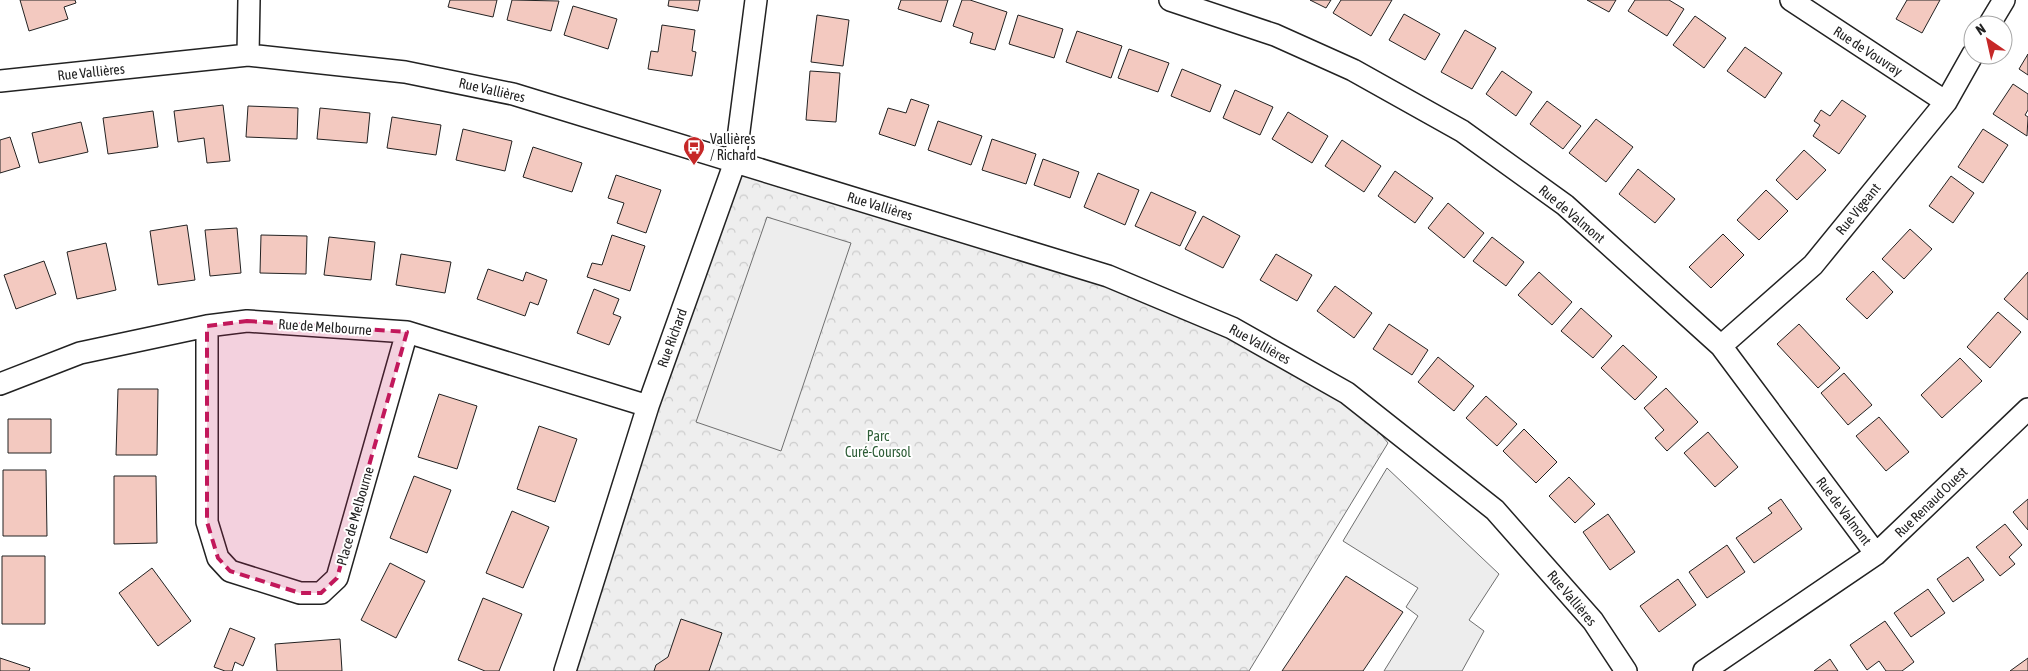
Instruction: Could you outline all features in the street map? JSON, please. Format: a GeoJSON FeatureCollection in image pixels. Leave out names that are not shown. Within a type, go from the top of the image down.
{"type":"FeatureCollection","features":[{"type":"Feature","properties":{"kind":"street"},"geometry":{"type":"LineString","coordinates":[[248,55],[249,0]]}},
{"type":"Feature","properties":{"kind":"street","name":"Rue Richard"},"geometry":{"type":"LineString","coordinates":[[565,671],[648,406],[735,162],[756,0]]}},
{"type":"Feature","properties":{"kind":"street","name":"Rue de Valmont"},"geometry":{"type":"LineString","coordinates":[[1170,0],[1275,35],[1354,70],[1462,131],[1565,205],[1721,346],[1876,554]]}},
{"type":"Feature","properties":{"kind":"street","name":"Rue de Vouvray"},"geometry":{"type":"LineString","coordinates":[[1791,0],[1946,102]]}},
{"type":"Feature","properties":{"kind":"street"},"geometry":{"type":"LineString","coordinates":[[1995,15],[2004,0]]}},
{"type":"Feature","properties":{"kind":"street","name":"Rue Vallières"},"geometry":{"type":"LineString","coordinates":[[0,81],[248,55],[405,72],[513,94],[1108,276],[1232,328],[1339,389],[1495,510],[1593,621],[1626,671]]}},
{"type":"Feature","properties":{"kind":"street","name":"Rue Vigeant"},"geometry":{"type":"LineString","coordinates":[[1721,346],[1813,265],[1946,102],[1967,65]]}},
{"type":"Feature","properties":{"kind":"street","name":"Rue de Melbourne"},"geometry":{"type":"LineString","coordinates":[[0,384],[80,353],[207,326],[247,321],[407,332],[648,406]]}},
{"type":"Feature","properties":{"kind":"street","name":"Place de Melbourne"},"geometry":{"type":"LineString","coordinates":[[207,326],[207,522],[218,558],[230,571],[300,593],[321,593],[337,578],[407,332]]}},
{"type":"Feature","properties":{"kind":"street","name":"Rue Renaud Ouest"},"geometry":{"type":"LineString","coordinates":[[1704,671],[1876,554],[2028,409]]}},
{"type":"Feature","properties":{"kind":"highlighted area"},"geometry":{"type":"Polygon","coordinates":[[[247,321],[407,332],[337,578],[321,593],[300,593],[230,571],[218,558],[207,522],[207,326],[247,321]]]}},
{"type":"Feature","properties":{"kind":"green space","name":"Parc Curé-Coursol"},"geometry":{"type":"Polygon","coordinates":[[[735,162],[1108,276],[1347,393],[1388,443],[1249,671],[565,671],[735,162]]]}},
{"type":"Feature","properties":{"kind":"shaded area"},"geometry":{"type":"Polygon","coordinates":[[[767,217],[851,243],[781,451],[696,422],[767,217]]]}},
{"type":"Feature","properties":{"kind":"shaded area"},"geometry":{"type":"Polygon","coordinates":[[[1387,468],[1499,574],[1469,620],[1484,631],[1462,671],[1384,671],[1418,616],[1406,607],[1418,588],[1343,541],[1387,468]]]}},
{"type":"Feature","properties":{"kind":"building"},"geometry":{"type":"Polygon","coordinates":[[[20,0],[75,0],[76,3],[64,7],[68,19],[29,31],[20,0]]]}},
{"type":"Feature","properties":{"kind":"building"},"geometry":{"type":"Polygon","coordinates":[[[450,0],[497,0],[493,17],[448,7],[450,0]]]}},
{"type":"Feature","properties":{"kind":"building"},"geometry":{"type":"Polygon","coordinates":[[[512,0],[559,1],[551,31],[507,20],[512,0]]]}},
{"type":"Feature","properties":{"kind":"building"},"geometry":{"type":"Polygon","coordinates":[[[669,0],[700,0],[698,11],[668,6],[669,0]]]}},
{"type":"Feature","properties":{"kind":"building"},"geometry":{"type":"Polygon","coordinates":[[[901,0],[948,0],[941,22],[898,9],[901,0]]]}},
{"type":"Feature","properties":{"kind":"building"},"geometry":{"type":"Polygon","coordinates":[[[962,0],[970,0],[1007,12],[995,50],[970,43],[973,33],[953,26],[962,0]]]}},
{"type":"Feature","properties":{"kind":"building"},"geometry":{"type":"Polygon","coordinates":[[[1310,0],[1331,0],[1326,8],[1310,0]]]}},
{"type":"Feature","properties":{"kind":"building"},"geometry":{"type":"Polygon","coordinates":[[[1341,0],[1392,0],[1371,36],[1333,13],[1341,0]]]}},
{"type":"Feature","properties":{"kind":"building"},"geometry":{"type":"Polygon","coordinates":[[[1587,0],[1616,0],[1609,12],[1587,0]]]}},
{"type":"Feature","properties":{"kind":"building"},"geometry":{"type":"Polygon","coordinates":[[[1635,0],[1669,0],[1684,9],[1667,36],[1628,11],[1635,0]]]}},
{"type":"Feature","properties":{"kind":"building"},"geometry":{"type":"Polygon","coordinates":[[[1907,0],[1940,0],[1922,33],[1896,19],[1907,0]]]}},
{"type":"Feature","properties":{"kind":"building"},"geometry":{"type":"Polygon","coordinates":[[[573,6],[617,19],[608,49],[564,35],[573,6]]]}},
{"type":"Feature","properties":{"kind":"building"},"geometry":{"type":"Polygon","coordinates":[[[1404,14],[1440,34],[1425,60],[1389,40],[1404,14]]]}},
{"type":"Feature","properties":{"kind":"building"},"geometry":{"type":"Polygon","coordinates":[[[817,15],[849,20],[843,66],[811,62],[817,15]]]}},
{"type":"Feature","properties":{"kind":"building"},"geometry":{"type":"Polygon","coordinates":[[[1018,15],[1063,29],[1054,58],[1009,44],[1018,15]]]}},
{"type":"Feature","properties":{"kind":"building"},"geometry":{"type":"Polygon","coordinates":[[[1695,16],[1726,38],[1704,68],[1673,45],[1695,16]]]}},
{"type":"Feature","properties":{"kind":"building"},"geometry":{"type":"Polygon","coordinates":[[[662,25],[695,30],[692,51],[696,52],[692,76],[648,69],[651,51],[658,52],[662,25]]]}},
{"type":"Feature","properties":{"kind":"building"},"geometry":{"type":"Polygon","coordinates":[[[1465,30],[1496,48],[1472,89],[1441,72],[1465,30]]]}},
{"type":"Feature","properties":{"kind":"building"},"geometry":{"type":"Polygon","coordinates":[[[1077,31],[1122,46],[1111,78],[1066,62],[1077,31]]]}},
{"type":"Feature","properties":{"kind":"building"},"geometry":{"type":"Polygon","coordinates":[[[1745,47],[1782,73],[1765,98],[1727,71],[1745,47]]]}},
{"type":"Feature","properties":{"kind":"building"},"geometry":{"type":"Polygon","coordinates":[[[1129,49],[1169,63],[1158,92],[1118,78],[1129,49]]]}},
{"type":"Feature","properties":{"kind":"building"},"geometry":{"type":"Polygon","coordinates":[[[2028,54],[2028,75],[2019,69],[2028,54]]]}},
{"type":"Feature","properties":{"kind":"building"},"geometry":{"type":"Polygon","coordinates":[[[1182,69],[1221,85],[1210,112],[1171,96],[1182,69]]]}},
{"type":"Feature","properties":{"kind":"building"},"geometry":{"type":"Polygon","coordinates":[[[810,71],[840,73],[836,122],[806,120],[810,71]]]}},
{"type":"Feature","properties":{"kind":"building"},"geometry":{"type":"Polygon","coordinates":[[[1502,71],[1532,92],[1516,116],[1486,94],[1502,71]]]}},
{"type":"Feature","properties":{"kind":"building"},"geometry":{"type":"Polygon","coordinates":[[[2013,84],[2028,94],[2028,110],[2025,115],[2028,117],[2027,136],[1993,114],[2013,84]]]}},
{"type":"Feature","properties":{"kind":"building"},"geometry":{"type":"Polygon","coordinates":[[[1235,90],[1273,107],[1260,135],[1223,118],[1235,90]]]}},
{"type":"Feature","properties":{"kind":"building"},"geometry":{"type":"Polygon","coordinates":[[[911,99],[929,105],[915,146],[879,134],[888,108],[906,113],[911,99]]]}},
{"type":"Feature","properties":{"kind":"building"},"geometry":{"type":"Polygon","coordinates":[[[1842,100],[1866,116],[1839,154],[1813,136],[1820,125],[1814,121],[1821,110],[1830,116],[1842,100]]]}},
{"type":"Feature","properties":{"kind":"building"},"geometry":{"type":"Polygon","coordinates":[[[1547,101],[1581,126],[1563,149],[1530,124],[1547,101]]]}},
{"type":"Feature","properties":{"kind":"building"},"geometry":{"type":"Polygon","coordinates":[[[223,105],[230,161],[207,163],[204,138],[178,142],[174,111],[223,105]]]}},
{"type":"Feature","properties":{"kind":"building"},"geometry":{"type":"Polygon","coordinates":[[[248,106],[298,108],[297,139],[246,137],[248,106]]]}},
{"type":"Feature","properties":{"kind":"building"},"geometry":{"type":"Polygon","coordinates":[[[320,108],[370,113],[367,143],[317,139],[320,108]]]}},
{"type":"Feature","properties":{"kind":"building"},"geometry":{"type":"Polygon","coordinates":[[[153,111],[158,147],[108,154],[103,118],[153,111]]]}},
{"type":"Feature","properties":{"kind":"building"},"geometry":{"type":"Polygon","coordinates":[[[1288,112],[1328,136],[1312,163],[1272,139],[1288,112]]]}},
{"type":"Feature","properties":{"kind":"building"},"geometry":{"type":"Polygon","coordinates":[[[392,117],[441,125],[436,155],[387,148],[392,117]]]}},
{"type":"Feature","properties":{"kind":"building"},"geometry":{"type":"Polygon","coordinates":[[[1596,119],[1633,147],[1606,182],[1569,153],[1596,119]]]}},
{"type":"Feature","properties":{"kind":"building"},"geometry":{"type":"Polygon","coordinates":[[[938,121],[982,136],[971,165],[928,150],[938,121]]]}},
{"type":"Feature","properties":{"kind":"building"},"geometry":{"type":"Polygon","coordinates":[[[81,122],[88,152],[39,163],[32,133],[81,122]]]}},
{"type":"Feature","properties":{"kind":"building"},"geometry":{"type":"Polygon","coordinates":[[[463,129],[512,141],[505,171],[456,160],[463,129]]]}},
{"type":"Feature","properties":{"kind":"building"},"geometry":{"type":"Polygon","coordinates":[[[1983,129],[2008,145],[1983,183],[1958,167],[1983,129]]]}},
{"type":"Feature","properties":{"kind":"building"},"geometry":{"type":"Polygon","coordinates":[[[10,137],[20,167],[0,173],[0,140],[10,137]]]}},
{"type":"Feature","properties":{"kind":"building"},"geometry":{"type":"Polygon","coordinates":[[[992,139],[1036,154],[1026,184],[982,170],[992,139]]]}},
{"type":"Feature","properties":{"kind":"building"},"geometry":{"type":"Polygon","coordinates":[[[1342,140],[1381,166],[1364,192],[1325,166],[1342,140]]]}},
{"type":"Feature","properties":{"kind":"building"},"geometry":{"type":"Polygon","coordinates":[[[533,147],[582,163],[572,192],[523,177],[533,147]]]}},
{"type":"Feature","properties":{"kind":"building"},"geometry":{"type":"Polygon","coordinates":[[[1804,150],[1826,170],[1797,200],[1776,180],[1804,150]]]}},
{"type":"Feature","properties":{"kind":"building"},"geometry":{"type":"Polygon","coordinates":[[[1043,159],[1079,172],[1070,198],[1034,185],[1043,159]]]}},
{"type":"Feature","properties":{"kind":"building"},"geometry":{"type":"Polygon","coordinates":[[[1638,169],[1675,199],[1655,223],[1619,194],[1638,169]]]}},
{"type":"Feature","properties":{"kind":"building"},"geometry":{"type":"Polygon","coordinates":[[[1395,171],[1433,198],[1415,223],[1378,196],[1395,171]]]}},
{"type":"Feature","properties":{"kind":"building"},"geometry":{"type":"Polygon","coordinates":[[[1098,173],[1139,190],[1125,225],[1084,207],[1098,173]]]}},
{"type":"Feature","properties":{"kind":"building"},"geometry":{"type":"Polygon","coordinates":[[[616,175],[661,190],[646,233],[617,223],[624,203],[608,198],[616,175]]]}},
{"type":"Feature","properties":{"kind":"building"},"geometry":{"type":"Polygon","coordinates":[[[1951,176],[1974,193],[1953,223],[1929,206],[1951,176]]]}},
{"type":"Feature","properties":{"kind":"building"},"geometry":{"type":"Polygon","coordinates":[[[1766,190],[1788,211],[1759,240],[1737,220],[1766,190]]]}},
{"type":"Feature","properties":{"kind":"building"},"geometry":{"type":"Polygon","coordinates":[[[1151,192],[1196,212],[1180,246],[1135,226],[1151,192]]]}},
{"type":"Feature","properties":{"kind":"building"},"geometry":{"type":"Polygon","coordinates":[[[1448,203],[1484,233],[1464,258],[1428,228],[1448,203]]]}},
{"type":"Feature","properties":{"kind":"building"},"geometry":{"type":"Polygon","coordinates":[[[1203,216],[1240,236],[1223,268],[1185,249],[1203,216]]]}},
{"type":"Feature","properties":{"kind":"building"},"geometry":{"type":"Polygon","coordinates":[[[187,225],[195,280],[158,285],[150,231],[187,225]]]}},
{"type":"Feature","properties":{"kind":"building"},"geometry":{"type":"Polygon","coordinates":[[[237,228],[241,273],[210,276],[205,230],[237,228]]]}},
{"type":"Feature","properties":{"kind":"building"},"geometry":{"type":"Polygon","coordinates":[[[1910,229],[1932,249],[1904,279],[1882,259],[1910,229]]]}},
{"type":"Feature","properties":{"kind":"building"},"geometry":{"type":"Polygon","coordinates":[[[1723,234],[1744,255],[1711,288],[1689,267],[1723,234]]]}},
{"type":"Feature","properties":{"kind":"building"},"geometry":{"type":"Polygon","coordinates":[[[261,235],[307,236],[306,274],[260,273],[261,235]]]}},
{"type":"Feature","properties":{"kind":"building"},"geometry":{"type":"Polygon","coordinates":[[[612,235],[645,246],[630,291],[587,277],[592,263],[602,265],[612,235]]]}},
{"type":"Feature","properties":{"kind":"building"},"geometry":{"type":"Polygon","coordinates":[[[329,237],[375,242],[371,280],[324,275],[329,237]]]}},
{"type":"Feature","properties":{"kind":"building"},"geometry":{"type":"Polygon","coordinates":[[[1492,237],[1524,262],[1506,286],[1473,261],[1492,237]]]}},
{"type":"Feature","properties":{"kind":"building"},"geometry":{"type":"Polygon","coordinates":[[[106,243],[116,290],[77,299],[67,252],[106,243]]]}},
{"type":"Feature","properties":{"kind":"building"},"geometry":{"type":"Polygon","coordinates":[[[401,254],[451,262],[445,293],[396,285],[401,254]]]}},
{"type":"Feature","properties":{"kind":"building"},"geometry":{"type":"Polygon","coordinates":[[[1276,254],[1312,275],[1297,301],[1260,280],[1276,254]]]}},
{"type":"Feature","properties":{"kind":"building"},"geometry":{"type":"Polygon","coordinates":[[[44,261],[56,294],[16,309],[4,275],[44,261]]]}},
{"type":"Feature","properties":{"kind":"building"},"geometry":{"type":"Polygon","coordinates":[[[488,269],[523,281],[526,272],[547,280],[538,305],[530,302],[525,316],[477,299],[488,269]]]}},
{"type":"Feature","properties":{"kind":"building"},"geometry":{"type":"Polygon","coordinates":[[[1873,271],[1893,292],[1867,319],[1846,299],[1873,271]]]}},
{"type":"Feature","properties":{"kind":"building"},"geometry":{"type":"Polygon","coordinates":[[[1539,272],[1572,302],[1552,325],[1518,295],[1539,272]]]}},
{"type":"Feature","properties":{"kind":"building"},"geometry":{"type":"Polygon","coordinates":[[[2028,272],[2028,320],[2004,299],[2028,272]]]}},
{"type":"Feature","properties":{"kind":"building"},"geometry":{"type":"Polygon","coordinates":[[[1335,286],[1372,313],[1354,338],[1317,311],[1335,286]]]}},
{"type":"Feature","properties":{"kind":"building"},"geometry":{"type":"Polygon","coordinates":[[[594,289],[619,299],[613,314],[621,317],[609,345],[577,333],[594,289]]]}},
{"type":"Feature","properties":{"kind":"building"},"geometry":{"type":"Polygon","coordinates":[[[1581,308],[1612,336],[1593,358],[1561,331],[1581,308]]]}},
{"type":"Feature","properties":{"kind":"building"},"geometry":{"type":"Polygon","coordinates":[[[1998,312],[2021,332],[1990,368],[1967,347],[1998,312]]]}},
{"type":"Feature","properties":{"kind":"building"},"geometry":{"type":"Polygon","coordinates":[[[1389,324],[1428,350],[1412,375],[1373,349],[1389,324]]]}},
{"type":"Feature","properties":{"kind":"building"},"geometry":{"type":"Polygon","coordinates":[[[1799,324],[1840,368],[1818,388],[1777,344],[1799,324]]]}},
{"type":"Feature","properties":{"kind":"building"},"geometry":{"type":"Polygon","coordinates":[[[1623,345],[1657,377],[1635,400],[1601,368],[1623,345]]]}},
{"type":"Feature","properties":{"kind":"building"},"geometry":{"type":"Polygon","coordinates":[[[1438,357],[1474,386],[1454,411],[1418,382],[1438,357]]]}},
{"type":"Feature","properties":{"kind":"building"},"geometry":{"type":"Polygon","coordinates":[[[1960,358],[1982,381],[1942,418],[1921,395],[1960,358]]]}},
{"type":"Feature","properties":{"kind":"building"},"geometry":{"type":"Polygon","coordinates":[[[1844,373],[1872,405],[1848,425],[1821,393],[1844,373]]]}},
{"type":"Feature","properties":{"kind":"building"},"geometry":{"type":"Polygon","coordinates":[[[1666,388],[1698,422],[1667,451],[1655,438],[1664,430],[1644,408],[1666,388]]]}},
{"type":"Feature","properties":{"kind":"building"},"geometry":{"type":"Polygon","coordinates":[[[118,389],[158,389],[157,455],[116,455],[118,389]]]}},
{"type":"Feature","properties":{"kind":"building"},"geometry":{"type":"Polygon","coordinates":[[[439,394],[477,406],[457,469],[418,457],[439,394]]]}},
{"type":"Feature","properties":{"kind":"building"},"geometry":{"type":"Polygon","coordinates":[[[1486,396],[1517,424],[1497,446],[1466,418],[1486,396]]]}},
{"type":"Feature","properties":{"kind":"building"},"geometry":{"type":"Polygon","coordinates":[[[1879,417],[1909,452],[1886,471],[1856,436],[1879,417]]]}},
{"type":"Feature","properties":{"kind":"building"},"geometry":{"type":"Polygon","coordinates":[[[8,419],[51,419],[51,453],[8,453],[8,419]]]}},
{"type":"Feature","properties":{"kind":"building"},"geometry":{"type":"Polygon","coordinates":[[[539,426],[577,439],[555,502],[517,489],[539,426]]]}},
{"type":"Feature","properties":{"kind":"building"},"geometry":{"type":"Polygon","coordinates":[[[1524,429],[1557,462],[1536,483],[1503,451],[1524,429]]]}},
{"type":"Feature","properties":{"kind":"building"},"geometry":{"type":"Polygon","coordinates":[[[1708,432],[1738,467],[1715,487],[1684,453],[1708,432]]]}},
{"type":"Feature","properties":{"kind":"building"},"geometry":{"type":"Polygon","coordinates":[[[3,470],[46,470],[47,536],[3,536],[3,470]]]}},
{"type":"Feature","properties":{"kind":"building"},"geometry":{"type":"Polygon","coordinates":[[[114,476],[156,476],[157,543],[114,544],[114,476]]]}},
{"type":"Feature","properties":{"kind":"building"},"geometry":{"type":"Polygon","coordinates":[[[414,476],[451,490],[427,553],[390,538],[414,476]]]}},
{"type":"Feature","properties":{"kind":"building"},"geometry":{"type":"Polygon","coordinates":[[[1569,477],[1595,504],[1575,523],[1549,496],[1569,477]]]}},
{"type":"Feature","properties":{"kind":"building"},"geometry":{"type":"Polygon","coordinates":[[[1781,499],[1802,529],[1754,563],[1736,538],[1772,513],[1768,508],[1781,499]]]}},
{"type":"Feature","properties":{"kind":"building"},"geometry":{"type":"Polygon","coordinates":[[[2028,499],[2028,530],[2013,512],[2028,499]]]}},
{"type":"Feature","properties":{"kind":"building"},"geometry":{"type":"Polygon","coordinates":[[[512,511],[549,527],[523,588],[486,573],[512,511]]]}},
{"type":"Feature","properties":{"kind":"building"},"geometry":{"type":"Polygon","coordinates":[[[1608,514],[1635,552],[1610,570],[1583,532],[1608,514]]]}},
{"type":"Feature","properties":{"kind":"building"},"geometry":{"type":"Polygon","coordinates":[[[2005,524],[2022,545],[2009,557],[2015,564],[2000,576],[1976,547],[2005,524]]]}},
{"type":"Feature","properties":{"kind":"building"},"geometry":{"type":"Polygon","coordinates":[[[1727,545],[1745,572],[1707,598],[1689,572],[1727,545]]]}},
{"type":"Feature","properties":{"kind":"building"},"geometry":{"type":"Polygon","coordinates":[[[2,556],[45,556],[45,624],[2,624],[2,556]]]}},
{"type":"Feature","properties":{"kind":"building"},"geometry":{"type":"Polygon","coordinates":[[[1968,557],[1984,580],[1953,602],[1937,579],[1968,557]]]}},
{"type":"Feature","properties":{"kind":"building"},"geometry":{"type":"Polygon","coordinates":[[[390,563],[425,581],[396,638],[361,620],[390,563]]]}},
{"type":"Feature","properties":{"kind":"building"},"geometry":{"type":"Polygon","coordinates":[[[152,568],[191,621],[158,646],[119,593],[152,568]]]}},
{"type":"Feature","properties":{"kind":"building"},"geometry":{"type":"Polygon","coordinates":[[[1346,576],[1403,612],[1363,671],[1282,671],[1346,576]]]}},
{"type":"Feature","properties":{"kind":"building"},"geometry":{"type":"Polygon","coordinates":[[[1678,579],[1696,605],[1659,632],[1640,606],[1678,579]]]}},
{"type":"Feature","properties":{"kind":"building"},"geometry":{"type":"Polygon","coordinates":[[[1928,589],[1945,613],[1911,637],[1894,613],[1928,589]]]}},
{"type":"Feature","properties":{"kind":"building"},"geometry":{"type":"Polygon","coordinates":[[[483,598],[522,614],[499,671],[485,671],[458,660],[483,598]]]}},
{"type":"Feature","properties":{"kind":"building"},"geometry":{"type":"Polygon","coordinates":[[[681,619],[722,633],[709,671],[654,671],[656,665],[668,657],[681,619]]]}},
{"type":"Feature","properties":{"kind":"building"},"geometry":{"type":"Polygon","coordinates":[[[1885,621],[1914,662],[1902,671],[1886,671],[1879,661],[1867,670],[1850,645],[1885,621]]]}},
{"type":"Feature","properties":{"kind":"building"},"geometry":{"type":"Polygon","coordinates":[[[230,628],[255,638],[243,666],[235,662],[232,671],[225,671],[214,667],[230,628]]]}},
{"type":"Feature","properties":{"kind":"building"},"geometry":{"type":"Polygon","coordinates":[[[340,639],[342,671],[277,671],[275,644],[340,639]]]}},
{"type":"Feature","properties":{"kind":"building"},"geometry":{"type":"Polygon","coordinates":[[[0,658],[30,668],[29,671],[0,671],[0,658]]]}},
{"type":"Feature","properties":{"kind":"building"},"geometry":{"type":"Polygon","coordinates":[[[2028,658],[2028,671],[2010,671],[2028,658]]]}},
{"type":"Feature","properties":{"kind":"building"},"geometry":{"type":"Polygon","coordinates":[[[1830,659],[1838,671],[1814,671],[1830,659]]]}},
{"type":"Feature","properties":{"kind":"place","name":"Vallières / Richard"},"geometry":{"type":"Point","coordinates":[694,166]}}]}
